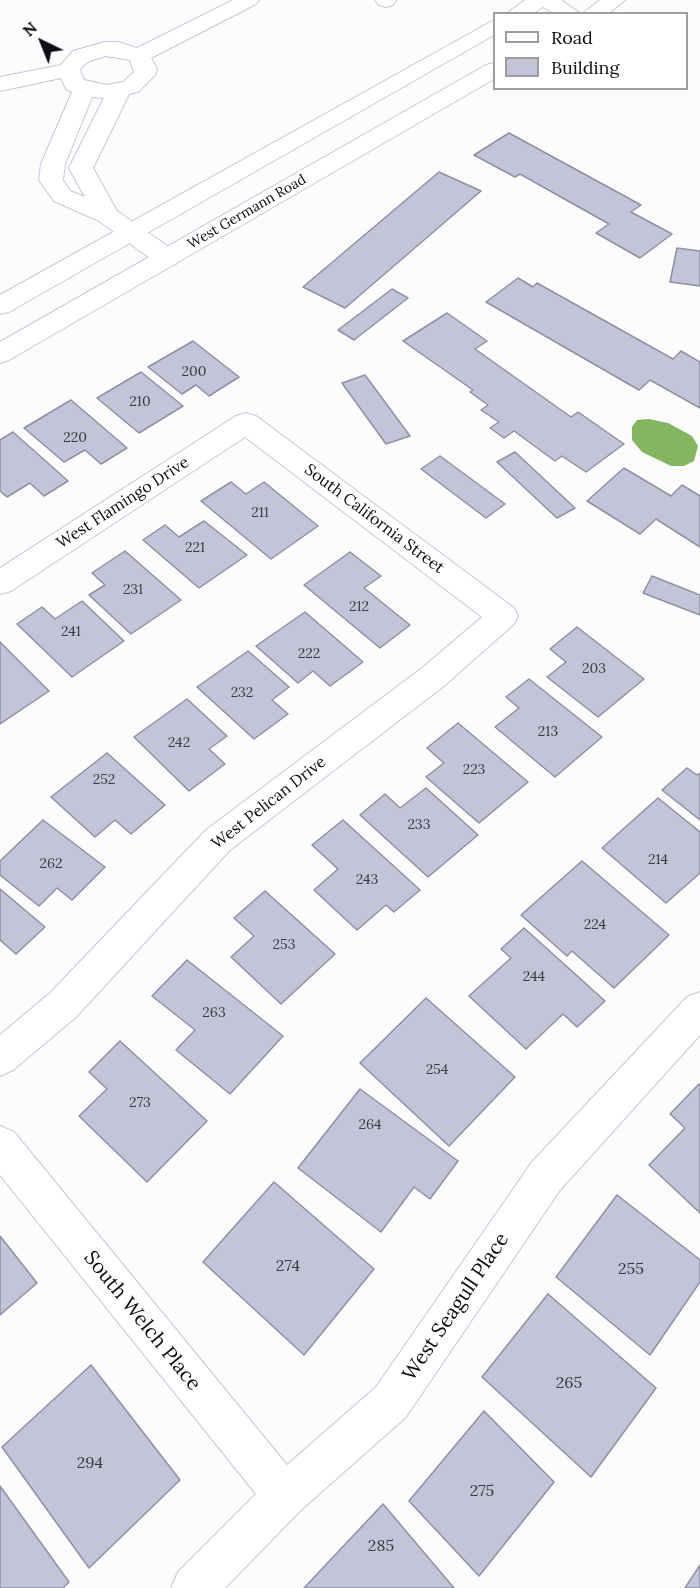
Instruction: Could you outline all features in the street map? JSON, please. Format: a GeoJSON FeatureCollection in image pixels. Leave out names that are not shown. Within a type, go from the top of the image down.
{"type":"FeatureCollection","features":[{"type":"Feature","properties":{"kind":"street"},"geometry":{"type":"LineString","coordinates":[[139,56],[249,0]]}},
{"type":"Feature","properties":{"kind":"street"},"geometry":{"type":"LineString","coordinates":[[519,12],[540,0]]}},
{"type":"Feature","properties":{"kind":"street"},"geometry":{"type":"LineString","coordinates":[[546,0],[567,12]]}},
{"type":"Feature","properties":{"kind":"street"},"geometry":{"type":"LineString","coordinates":[[595,12],[615,0]]}},
{"type":"Feature","properties":{"kind":"street"},"geometry":{"type":"LineString","coordinates":[[0,306],[493,27]]}},
{"type":"Feature","properties":{"kind":"street"},"geometry":{"type":"LineString","coordinates":[[0,84],[69,70],[81,56],[92,51],[118,49],[139,56],[146,69],[144,75],[130,87],[106,92],[84,89],[74,84],[69,70]]}},
{"type":"Feature","properties":{"kind":"street","name":"West Germann Road"},"geometry":{"type":"LineString","coordinates":[[0,354],[493,71]]}},
{"type":"Feature","properties":{"kind":"street"},"geometry":{"type":"LineString","coordinates":[[84,89],[52,164],[51,180],[62,196],[108,216],[167,258]]}},
{"type":"Feature","properties":{"kind":"street"},"geometry":{"type":"LineString","coordinates":[[108,216],[81,168],[119,91]]}},
{"type":"Feature","properties":{"kind":"street"},"geometry":{"type":"LineString","coordinates":[[51,180],[85,178]]}},
{"type":"Feature","properties":{"kind":"street","name":"West Flamingo Drive"},"geometry":{"type":"LineString","coordinates":[[0,583],[246,423]]}},
{"type":"Feature","properties":{"kind":"street","name":"South California Street"},"geometry":{"type":"LineString","coordinates":[[246,423],[503,616]]}},
{"type":"Feature","properties":{"kind":"street","name":"West Pelican Drive"},"geometry":{"type":"LineString","coordinates":[[0,1058],[63,1005],[218,840],[433,677],[503,616]]}},
{"type":"Feature","properties":{"kind":"street","name":"West Seagull Place"},"geometry":{"type":"LineString","coordinates":[[194,1588],[285,1496],[391,1402],[546,1176],[700,1009]]}},
{"type":"Feature","properties":{"kind":"street","name":"South Welch Place"},"geometry":{"type":"LineString","coordinates":[[0,1145],[285,1496]]}},
{"type":"Feature","properties":{"kind":"shaded area"},"geometry":{"type":"Polygon","coordinates":[[[649,419],[668,423],[692,436],[698,446],[694,461],[684,466],[671,466],[642,452],[632,440],[632,427],[637,420],[649,419]]]}},
{"type":"Feature","properties":{"kind":"building"},"geometry":{"type":"Polygon","coordinates":[[[509,133],[641,205],[631,212],[672,234],[640,258],[596,233],[609,224],[520,174],[515,177],[474,155],[509,133]]]}},
{"type":"Feature","properties":{"kind":"building"},"geometry":{"type":"Polygon","coordinates":[[[439,172],[481,191],[345,308],[303,287],[439,172]]]}},
{"type":"Feature","properties":{"kind":"building"},"geometry":{"type":"Polygon","coordinates":[[[677,248],[700,251],[700,286],[670,282],[677,248]]]}},
{"type":"Feature","properties":{"kind":"building"},"geometry":{"type":"Polygon","coordinates":[[[518,278],[533,287],[537,283],[673,359],[681,351],[700,362],[700,408],[650,380],[639,390],[486,302],[518,278]]]}},
{"type":"Feature","properties":{"kind":"building"},"geometry":{"type":"Polygon","coordinates":[[[392,289],[408,298],[354,340],[338,330],[392,289]]]}},
{"type":"Feature","properties":{"kind":"building"},"geometry":{"type":"Polygon","coordinates":[[[447,313],[487,341],[475,349],[571,417],[578,412],[624,444],[586,472],[562,456],[555,461],[514,431],[504,438],[490,428],[499,422],[481,410],[488,405],[470,392],[473,390],[403,341],[447,313]]]}},
{"type":"Feature","properties":{"kind":"building"},"geometry":{"type":"Polygon","coordinates":[[[193,341],[239,377],[209,396],[196,385],[182,394],[148,367],[193,341]]]}},
{"type":"Feature","properties":{"kind":"building"},"geometry":{"type":"Polygon","coordinates":[[[141,372],[183,406],[139,433],[97,398],[141,372]]]}},
{"type":"Feature","properties":{"kind":"building"},"geometry":{"type":"Polygon","coordinates":[[[365,375],[410,436],[386,444],[342,383],[365,375]]]}},
{"type":"Feature","properties":{"kind":"building"},"geometry":{"type":"Polygon","coordinates":[[[71,400],[127,448],[101,464],[85,450],[64,462],[24,428],[71,400]]]}},
{"type":"Feature","properties":{"kind":"building"},"geometry":{"type":"Polygon","coordinates":[[[13,432],[68,481],[44,496],[30,483],[7,497],[0,491],[0,440],[13,432]]]}},
{"type":"Feature","properties":{"kind":"building"},"geometry":{"type":"Polygon","coordinates":[[[515,452],[575,508],[557,518],[497,462],[515,452]]]}},
{"type":"Feature","properties":{"kind":"building"},"geometry":{"type":"Polygon","coordinates":[[[440,456],[505,504],[486,518],[421,469],[440,456]]]}},
{"type":"Feature","properties":{"kind":"building"},"geometry":{"type":"Polygon","coordinates":[[[624,468],[671,496],[682,485],[700,496],[700,547],[656,519],[640,534],[587,501],[624,468]]]}},
{"type":"Feature","properties":{"kind":"building"},"geometry":{"type":"Polygon","coordinates":[[[231,482],[246,494],[264,482],[318,526],[271,559],[201,501],[231,482]]]}},
{"type":"Feature","properties":{"kind":"building"},"geometry":{"type":"Polygon","coordinates":[[[204,521],[247,555],[199,588],[143,540],[165,525],[179,537],[204,521]]]}},
{"type":"Feature","properties":{"kind":"building"},"geometry":{"type":"Polygon","coordinates":[[[125,551],[181,600],[131,634],[89,595],[105,585],[92,573],[125,551]]]}},
{"type":"Feature","properties":{"kind":"building"},"geometry":{"type":"Polygon","coordinates":[[[350,552],[381,576],[364,588],[410,625],[380,648],[304,585],[350,552]]]}},
{"type":"Feature","properties":{"kind":"building"},"geometry":{"type":"Polygon","coordinates":[[[652,576],[700,595],[700,615],[643,593],[652,576]]]}},
{"type":"Feature","properties":{"kind":"building"},"geometry":{"type":"Polygon","coordinates":[[[82,601],[124,641],[72,677],[17,624],[42,607],[55,619],[82,601]]]}},
{"type":"Feature","properties":{"kind":"building"},"geometry":{"type":"Polygon","coordinates":[[[305,612],[363,662],[330,686],[313,671],[298,683],[256,646],[305,612]]]}},
{"type":"Feature","properties":{"kind":"building"},"geometry":{"type":"Polygon","coordinates":[[[577,627],[644,679],[598,717],[547,677],[566,662],[550,649],[577,627]]]}},
{"type":"Feature","properties":{"kind":"building"},"geometry":{"type":"Polygon","coordinates":[[[0,642],[49,691],[0,724],[0,642]]]}},
{"type":"Feature","properties":{"kind":"building"},"geometry":{"type":"Polygon","coordinates":[[[248,651],[289,687],[272,700],[288,714],[254,739],[197,687],[248,651]]]}},
{"type":"Feature","properties":{"kind":"building"},"geometry":{"type":"Polygon","coordinates":[[[529,679],[602,737],[555,777],[495,727],[519,708],[506,697],[529,679]]]}},
{"type":"Feature","properties":{"kind":"building"},"geometry":{"type":"Polygon","coordinates":[[[187,699],[227,736],[209,749],[225,764],[189,791],[134,737],[187,699]]]}},
{"type":"Feature","properties":{"kind":"building"},"geometry":{"type":"Polygon","coordinates":[[[458,723],[528,782],[479,823],[426,777],[444,763],[427,748],[458,723]]]}},
{"type":"Feature","properties":{"kind":"building"},"geometry":{"type":"Polygon","coordinates":[[[107,753],[165,805],[131,834],[115,820],[95,837],[51,797],[107,753]]]}},
{"type":"Feature","properties":{"kind":"building"},"geometry":{"type":"Polygon","coordinates":[[[687,768],[697,775],[700,773],[700,820],[662,790],[687,768]]]}},
{"type":"Feature","properties":{"kind":"building"},"geometry":{"type":"Polygon","coordinates":[[[426,788],[478,835],[428,877],[360,815],[385,794],[400,808],[426,788]]]}},
{"type":"Feature","properties":{"kind":"building"},"geometry":{"type":"Polygon","coordinates":[[[658,798],[700,832],[700,873],[666,903],[602,848],[658,798]]]}},
{"type":"Feature","properties":{"kind":"building"},"geometry":{"type":"Polygon","coordinates":[[[43,820],[105,867],[72,900],[57,888],[39,906],[0,875],[0,861],[43,820]]]}},
{"type":"Feature","properties":{"kind":"building"},"geometry":{"type":"Polygon","coordinates":[[[343,820],[420,890],[394,912],[386,905],[357,930],[314,890],[338,869],[312,845],[343,820]]]}},
{"type":"Feature","properties":{"kind":"building"},"geometry":{"type":"Polygon","coordinates":[[[582,861],[669,935],[614,988],[572,951],[567,956],[521,915],[582,861]]]}},
{"type":"Feature","properties":{"kind":"building"},"geometry":{"type":"Polygon","coordinates":[[[0,889],[45,927],[16,954],[0,940],[0,889]]]}},
{"type":"Feature","properties":{"kind":"building"},"geometry":{"type":"Polygon","coordinates":[[[265,891],[335,954],[281,1004],[231,957],[254,936],[234,918],[265,891]]]}},
{"type":"Feature","properties":{"kind":"building"},"geometry":{"type":"Polygon","coordinates":[[[524,928],[605,1001],[577,1027],[563,1014],[526,1049],[469,996],[511,958],[501,949],[524,928]]]}},
{"type":"Feature","properties":{"kind":"building"},"geometry":{"type":"Polygon","coordinates":[[[187,960],[283,1036],[230,1094],[176,1050],[195,1030],[152,996],[187,960]]]}},
{"type":"Feature","properties":{"kind":"building"},"geometry":{"type":"Polygon","coordinates":[[[426,998],[515,1077],[449,1146],[360,1063],[426,998]]]}},
{"type":"Feature","properties":{"kind":"building"},"geometry":{"type":"Polygon","coordinates":[[[120,1041],[207,1121],[147,1182],[79,1116],[107,1089],[89,1072],[120,1041]]]}},
{"type":"Feature","properties":{"kind":"building"},"geometry":{"type":"Polygon","coordinates":[[[699,1084],[700,1213],[649,1165],[685,1128],[670,1114],[699,1084]]]}},
{"type":"Feature","properties":{"kind":"building"},"geometry":{"type":"Polygon","coordinates":[[[360,1089],[458,1161],[430,1199],[414,1187],[381,1232],[298,1168],[360,1089]]]}},
{"type":"Feature","properties":{"kind":"building"},"geometry":{"type":"Polygon","coordinates":[[[274,1182],[374,1269],[304,1355],[203,1262],[274,1182]]]}},
{"type":"Feature","properties":{"kind":"building"},"geometry":{"type":"Polygon","coordinates":[[[617,1195],[700,1260],[700,1282],[650,1355],[556,1277],[617,1195]]]}},
{"type":"Feature","properties":{"kind":"building"},"geometry":{"type":"Polygon","coordinates":[[[0,1236],[37,1283],[0,1315],[0,1236]]]}},
{"type":"Feature","properties":{"kind":"building"},"geometry":{"type":"Polygon","coordinates":[[[548,1294],[656,1388],[591,1477],[482,1377],[548,1294]]]}},
{"type":"Feature","properties":{"kind":"building"},"geometry":{"type":"Polygon","coordinates":[[[91,1365],[180,1480],[89,1568],[2,1447],[91,1365]]]}},
{"type":"Feature","properties":{"kind":"building"},"geometry":{"type":"Polygon","coordinates":[[[484,1411],[554,1482],[479,1576],[409,1501],[484,1411]]]}},
{"type":"Feature","properties":{"kind":"building"},"geometry":{"type":"Polygon","coordinates":[[[0,1486],[69,1582],[63,1588],[0,1588],[0,1486]]]}},
{"type":"Feature","properties":{"kind":"building"},"geometry":{"type":"Polygon","coordinates":[[[383,1504],[454,1588],[304,1588],[383,1504]]]}},
{"type":"Feature","properties":{"kind":"building"},"geometry":{"type":"Polygon","coordinates":[[[700,1565],[700,1588],[685,1588],[700,1565]]]}}]}
